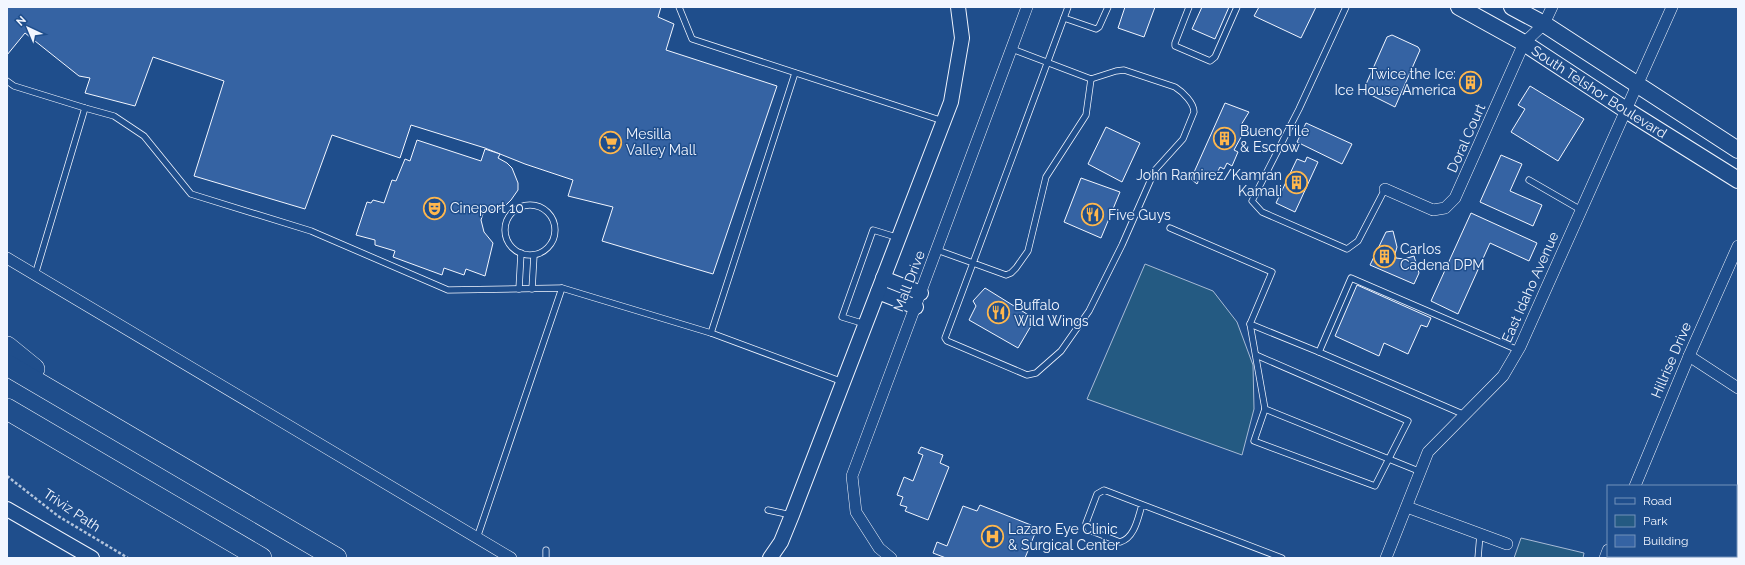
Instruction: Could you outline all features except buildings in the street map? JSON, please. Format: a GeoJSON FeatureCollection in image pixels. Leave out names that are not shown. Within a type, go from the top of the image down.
{"type":"FeatureCollection","features":[{"type":"Feature","properties":{"kind":"highway"},"geometry":{"type":"LineString","coordinates":[[7,347],[79,406]]}},
{"type":"Feature","properties":{"kind":"highway"},"geometry":{"type":"LineString","coordinates":[[7,365],[336,558]]}},
{"type":"Feature","properties":{"kind":"highway"},"geometry":{"type":"LineString","coordinates":[[7,409],[261,558]]}},
{"type":"Feature","properties":{"kind":"main road","name":"South Telshor Boulevard"},"geometry":{"type":"LineString","coordinates":[[1459,7],[1524,43],[1626,110],[1738,180]]}},
{"type":"Feature","properties":{"kind":"main road","name":"South Telshor Boulevard"},"geometry":{"type":"LineString","coordinates":[[1512,7],[1544,24],[1738,150]]}},
{"type":"Feature","properties":{"kind":"street"},"geometry":{"type":"LineString","coordinates":[[770,558],[781,542],[792,515],[951,102],[962,38],[958,7]]}},
{"type":"Feature","properties":{"kind":"street","name":"Mall Drive"},"geometry":{"type":"LineString","coordinates":[[891,558],[879,548],[856,512],[852,476],[1027,7]]}},
{"type":"Feature","properties":{"kind":"street"},"geometry":{"type":"LineString","coordinates":[[1544,24],[1552,7]]}},
{"type":"Feature","properties":{"kind":"street","name":"East Idaho Avenue"},"geometry":{"type":"LineString","coordinates":[[1386,558],[1428,452],[1503,376],[1518,350],[1672,7]]}},
{"type":"Feature","properties":{"kind":"street","name":"Doral Court"},"geometry":{"type":"LineString","coordinates":[[1385,189],[1433,210],[1445,208],[1456,198],[1524,43],[1544,24]]}},
{"type":"Feature","properties":{"kind":"street","name":"Hillrise Drive"},"geometry":{"type":"LineString","coordinates":[[1634,485],[1689,356],[1738,246]]}},
{"type":"Feature","properties":{"kind":"street"},"geometry":{"type":"LineString","coordinates":[[7,258],[511,558]]}},
{"type":"Feature","properties":{"kind":"street"},"geometry":{"type":"LineString","coordinates":[[883,278],[921,292]]}},
{"type":"Feature","properties":{"kind":"street"},"geometry":{"type":"LineString","coordinates":[[878,292],[916,307]]}},
{"type":"Feature","properties":{"kind":"street"},"geometry":{"type":"LineString","coordinates":[[1689,356],[1738,388]]}},
{"type":"Feature","properties":{"kind":"street"},"geometry":{"type":"LineString","coordinates":[[1407,507],[1507,544]]}},
{"type":"Feature","properties":{"kind":"street"},"geometry":{"type":"LineString","coordinates":[[7,509],[92,558]]}},
{"type":"Feature","properties":{"kind":"lane"},"geometry":{"type":"LineString","coordinates":[[679,7],[692,39],[943,121]]}},
{"type":"Feature","properties":{"kind":"lane"},"geometry":{"type":"LineString","coordinates":[[1012,49],[1047,62],[1092,79],[1116,71],[1124,70],[1175,87],[1180,90],[1194,107],[1194,112],[1183,139],[1156,170],[1122,245],[1089,312],[1061,351],[1036,373],[1027,374],[950,343],[945,338],[1047,62],[1068,7]]}},
{"type":"Feature","properties":{"kind":"lane"},"geometry":{"type":"LineString","coordinates":[[1064,18],[1096,29],[1099,27],[1108,7]]}},
{"type":"Feature","properties":{"kind":"lane"},"geometry":{"type":"LineString","coordinates":[[1189,7],[1174,43],[1175,46],[1210,61],[1215,58],[1237,7]]}},
{"type":"Feature","properties":{"kind":"lane"},"geometry":{"type":"LineString","coordinates":[[1346,7],[1299,109],[1252,201],[1262,212],[1347,250],[1358,241],[1385,189]]}},
{"type":"Feature","properties":{"kind":"lane"},"geometry":{"type":"LineString","coordinates":[[711,333],[794,73]]}},
{"type":"Feature","properties":{"kind":"lane"},"geometry":{"type":"LineString","coordinates":[[937,250],[1006,275],[1011,273],[1016,268],[1028,251],[1046,177],[1086,115],[1092,79]]}},
{"type":"Feature","properties":{"kind":"lane"},"geometry":{"type":"LineString","coordinates":[[7,81],[14,86],[114,116],[144,136],[191,194],[311,231],[448,290],[562,288],[711,333],[843,382]]}},
{"type":"Feature","properties":{"kind":"lane"},"geometry":{"type":"LineString","coordinates":[[35,275],[85,108]]}},
{"type":"Feature","properties":{"kind":"lane"},"geometry":{"type":"LineString","coordinates":[[1529,180],[1581,210]]}},
{"type":"Feature","properties":{"kind":"lane"},"geometry":{"type":"LineString","coordinates":[[532,205],[540,207],[547,212],[554,225],[555,233],[548,247],[542,252],[534,255],[521,253],[511,246],[505,231],[506,222],[510,215],[517,209],[532,205]]}},
{"type":"Feature","properties":{"kind":"lane"},"geometry":{"type":"LineString","coordinates":[[1170,228],[1272,272],[1250,324],[1265,409],[1254,441],[1375,486],[1408,421],[1256,355]]}},
{"type":"Feature","properties":{"kind":"lane"},"geometry":{"type":"LineString","coordinates":[[866,324],[842,317],[873,230],[899,238]]}},
{"type":"Feature","properties":{"kind":"lane"},"geometry":{"type":"LineString","coordinates":[[519,289],[521,253]]}},
{"type":"Feature","properties":{"kind":"lane"},"geometry":{"type":"LineString","coordinates":[[532,289],[534,255]]}},
{"type":"Feature","properties":{"kind":"lane"},"geometry":{"type":"LineString","coordinates":[[1319,352],[1351,278],[1518,350]]}},
{"type":"Feature","properties":{"kind":"lane"},"geometry":{"type":"LineString","coordinates":[[477,538],[562,288]]}},
{"type":"Feature","properties":{"kind":"lane"},"geometry":{"type":"LineString","coordinates":[[1250,324],[1465,415]]}},
{"type":"Feature","properties":{"kind":"lane"},"geometry":{"type":"LineString","coordinates":[[1265,409],[1421,472]]}},
{"type":"Feature","properties":{"kind":"lane"},"geometry":{"type":"LineString","coordinates":[[1142,505],[1131,535],[1124,541],[1120,542],[1087,528],[1086,523],[1098,494],[1100,491],[1104,490],[1282,558]]}},
{"type":"Feature","properties":{"kind":"lane"},"geometry":{"type":"LineString","coordinates":[[768,510],[792,515]]}},
{"type":"Feature","properties":{"kind":"lane"},"geometry":{"type":"LineString","coordinates":[[1478,558],[1480,534]]}},
{"type":"Feature","properties":{"kind":"lane"},"geometry":{"type":"LineString","coordinates":[[546,550],[546,558]]}},
{"type":"Feature","properties":{"kind":"path","name":"Triviz Path"},"geometry":{"type":"LineString","coordinates":[[7,476],[58,516],[128,558]]}},
{"type":"Feature","properties":{"kind":"green space"},"geometry":{"type":"Polygon","coordinates":[[[1145,264],[1213,291],[1237,322],[1253,365],[1254,409],[1242,455],[1087,399],[1145,264]]]}},
{"type":"Feature","properties":{"kind":"green space"},"geometry":{"type":"Polygon","coordinates":[[[1521,538],[1584,553],[1583,558],[1514,558],[1521,538]]]}},
{"type":"Feature","properties":{"kind":"place","name":"Twice the Ice: Ice House America"},"geometry":{"type":"Point","coordinates":[1471,82]}},
{"type":"Feature","properties":{"kind":"place","name":"Bueno Tile & Escrow"},"geometry":{"type":"Point","coordinates":[1224,139]}},
{"type":"Feature","properties":{"kind":"place","name":"Mesilla Valley Mall"},"geometry":{"type":"Point","coordinates":[611,142]}},
{"type":"Feature","properties":{"kind":"place","name":"John Ramirez/Kamran Kamali"},"geometry":{"type":"Point","coordinates":[1297,183]}},
{"type":"Feature","properties":{"kind":"place","name":"Cineport 10"},"geometry":{"type":"Point","coordinates":[434,208]}},
{"type":"Feature","properties":{"kind":"place","name":"Five Guys"},"geometry":{"type":"Point","coordinates":[1093,215]}},
{"type":"Feature","properties":{"kind":"place","name":"Carlos Cadena DPM"},"geometry":{"type":"Point","coordinates":[1385,257]}},
{"type":"Feature","properties":{"kind":"place","name":"Buffalo Wild Wings"},"geometry":{"type":"Point","coordinates":[999,313]}},
{"type":"Feature","properties":{"kind":"place","name":"Lazaro Eye Clinic & Surgical Center"},"geometry":{"type":"Point","coordinates":[992,537]}}]}
